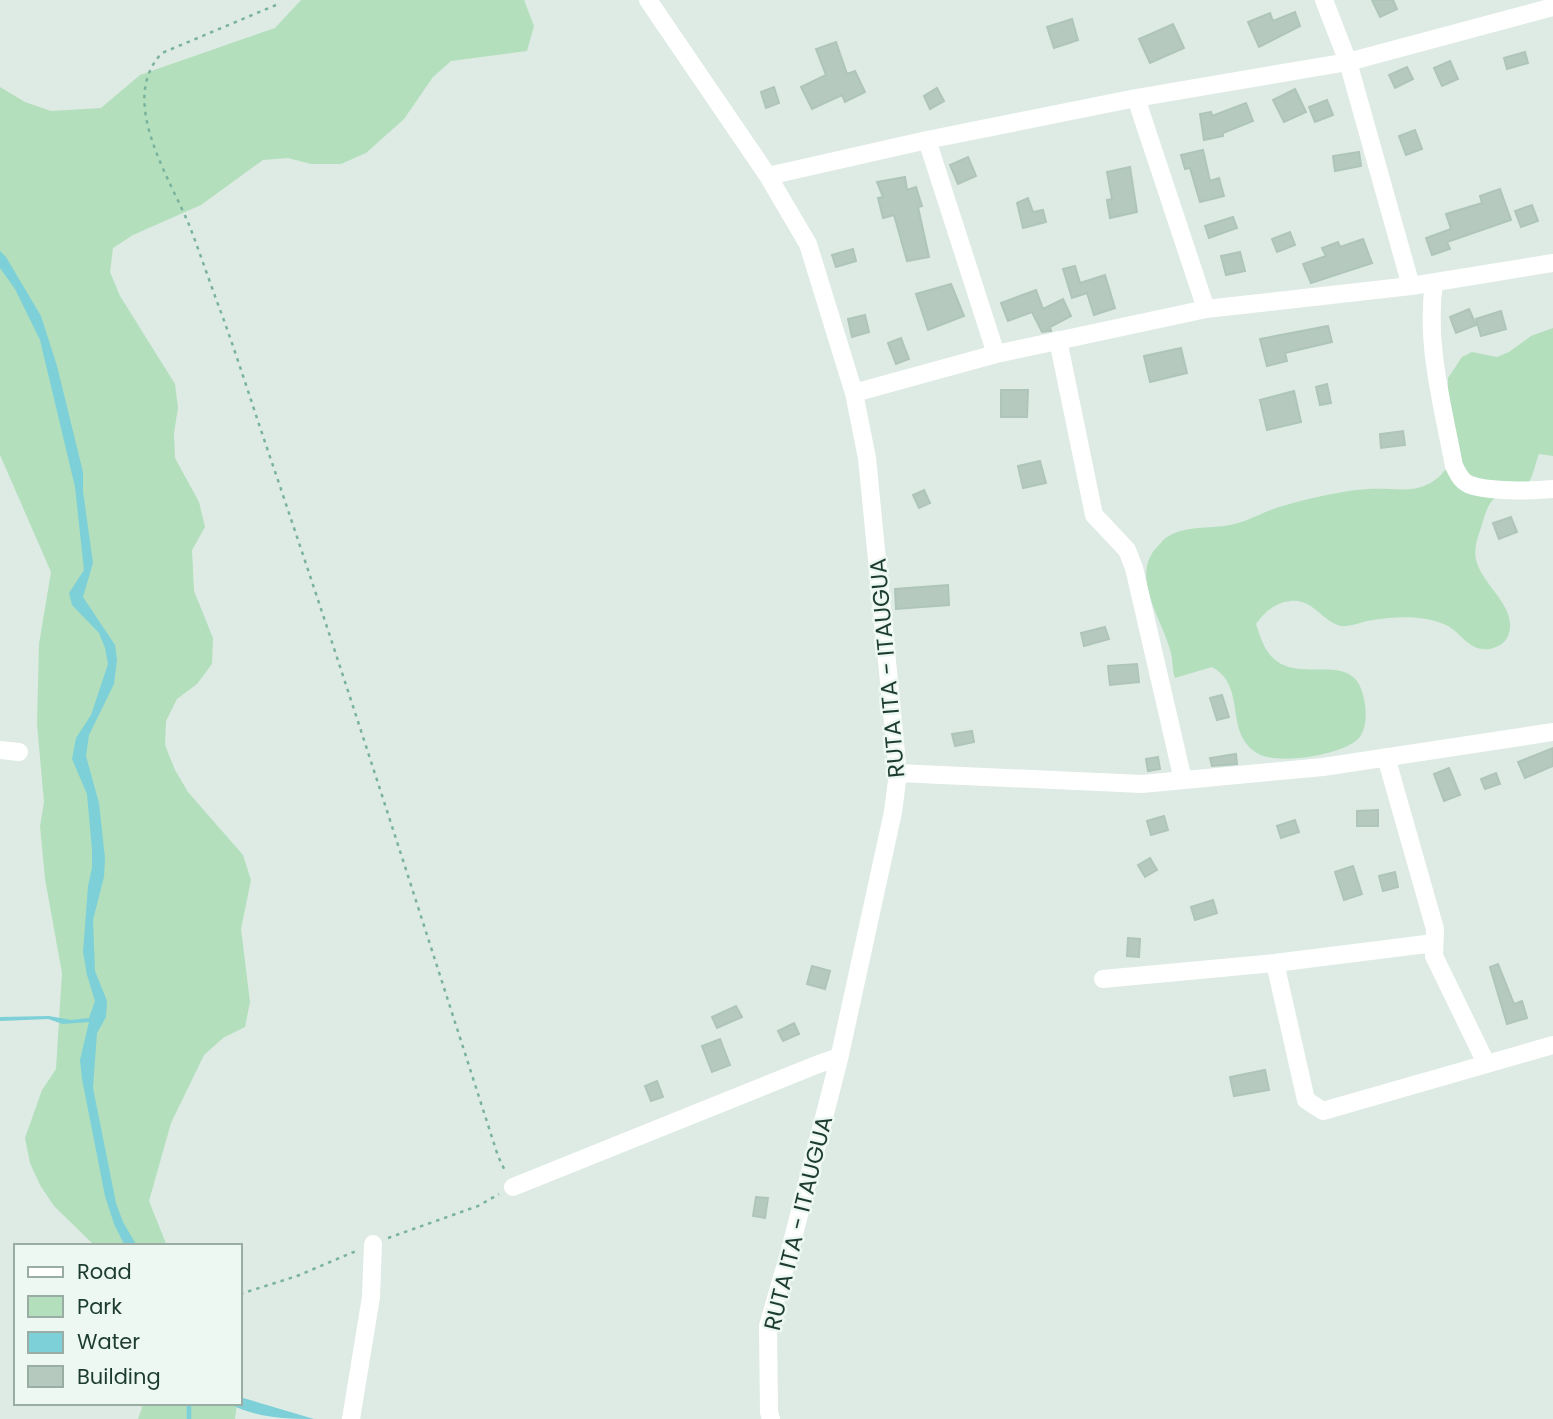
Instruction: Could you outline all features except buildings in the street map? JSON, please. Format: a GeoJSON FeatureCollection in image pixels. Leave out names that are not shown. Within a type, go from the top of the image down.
{"type":"FeatureCollection","features":[{"type":"Feature","properties":{"kind":"street","name":"RUTA ITA - ITAUGUA"},"geometry":{"type":"LineString","coordinates":[[648,0],[768,176],[808,244],[854,393],[867,458],[898,773],[893,812],[839,1059],[768,1326],[771,1419]]}},
{"type":"Feature","properties":{"kind":"street"},"geometry":{"type":"LineString","coordinates":[[1324,0],[1348,62],[1411,286]]}},
{"type":"Feature","properties":{"kind":"street"},"geometry":{"type":"LineString","coordinates":[[768,176],[927,140],[1136,98],[1348,62],[1553,7]]}},
{"type":"Feature","properties":{"kind":"street"},"geometry":{"type":"LineString","coordinates":[[1136,98],[1206,309]]}},
{"type":"Feature","properties":{"kind":"street"},"geometry":{"type":"LineString","coordinates":[[927,140],[996,354]]}},
{"type":"Feature","properties":{"kind":"street"},"geometry":{"type":"LineString","coordinates":[[854,393],[996,354],[1206,309],[1434,283],[1553,263]]}},
{"type":"Feature","properties":{"kind":"street"},"geometry":{"type":"LineString","coordinates":[[1434,283],[1433,331],[1436,359],[1454,466],[1460,479],[1484,487],[1553,489]]}},
{"type":"Feature","properties":{"kind":"street"},"geometry":{"type":"LineString","coordinates":[[1058,340],[1094,515],[1127,550],[1134,568],[1183,780]]}},
{"type":"Feature","properties":{"kind":"street"},"geometry":{"type":"LineString","coordinates":[[898,773],[1142,783],[1323,766],[1553,732]]}},
{"type":"Feature","properties":{"kind":"street"},"geometry":{"type":"LineString","coordinates":[[0,750],[19,752]]}},
{"type":"Feature","properties":{"kind":"street"},"geometry":{"type":"LineString","coordinates":[[1386,757],[1435,929],[1434,956],[1486,1063]]}},
{"type":"Feature","properties":{"kind":"street"},"geometry":{"type":"LineString","coordinates":[[1103,979],[1275,963],[1434,943]]}},
{"type":"Feature","properties":{"kind":"street"},"geometry":{"type":"LineString","coordinates":[[1275,963],[1306,1100],[1323,1111],[1553,1045]]}},
{"type":"Feature","properties":{"kind":"street"},"geometry":{"type":"LineString","coordinates":[[513,1187],[816,1065],[839,1059]]}},
{"type":"Feature","properties":{"kind":"street"},"geometry":{"type":"LineString","coordinates":[[351,1419],[371,1297],[373,1244]]}},
{"type":"Feature","properties":{"kind":"path"},"geometry":{"type":"LineString","coordinates":[[276,5],[162,53],[151,64],[145,81],[144,102],[148,126],[232,342],[351,699],[498,1156],[513,1187]]}},
{"type":"Feature","properties":{"kind":"green space"},"geometry":{"type":"Polygon","coordinates":[[[301,0],[524,0],[534,26],[527,51],[451,61],[433,77],[404,119],[366,153],[341,164],[311,164],[288,158],[263,160],[201,205],[133,235],[113,248],[110,272],[120,296],[175,384],[178,408],[174,433],[175,458],[199,502],[205,527],[192,550],[194,591],[213,638],[212,664],[197,684],[177,699],[166,721],[165,745],[188,792],[243,855],[251,880],[241,929],[250,1002],[245,1027],[223,1038],[204,1055],[171,1123],[149,1201],[166,1244],[93,1244],[54,1206],[40,1185],[30,1163],[25,1138],[42,1090],[56,1069],[62,973],[45,879],[40,826],[44,802],[37,724],[39,644],[51,572],[0,455],[0,87],[25,102],[51,111],[101,108],[140,75],[275,28],[301,0]]]}},
{"type":"Feature","properties":{"kind":"green space"},"geometry":{"type":"Polygon","coordinates":[[[1553,328],[1553,456],[1539,454],[1524,490],[1501,495],[1492,501],[1476,547],[1477,563],[1481,572],[1506,608],[1510,628],[1506,640],[1490,649],[1482,649],[1471,645],[1452,628],[1427,619],[1387,618],[1341,626],[1305,603],[1290,601],[1279,604],[1266,612],[1256,624],[1266,649],[1275,660],[1287,666],[1337,670],[1348,674],[1357,681],[1363,694],[1365,725],[1359,738],[1351,744],[1325,754],[1279,759],[1257,753],[1241,734],[1233,697],[1223,676],[1212,667],[1175,678],[1171,653],[1147,586],[1146,572],[1156,548],[1174,533],[1236,524],[1279,507],[1312,498],[1357,490],[1419,488],[1428,484],[1446,469],[1443,457],[1446,446],[1448,378],[1462,357],[1472,352],[1497,357],[1531,336],[1553,328]]]}},
{"type":"Feature","properties":{"kind":"green space"},"geometry":{"type":"Polygon","coordinates":[[[141,1405],[237,1405],[235,1419],[138,1419],[141,1405]]]}},
{"type":"Feature","properties":{"kind":"water"},"geometry":{"type":"Polygon","coordinates":[[[0,251],[41,316],[57,366],[83,472],[93,563],[83,597],[115,645],[117,660],[114,684],[89,735],[86,756],[99,803],[105,858],[104,877],[93,920],[95,971],[107,1001],[106,1017],[97,1033],[93,1088],[116,1203],[136,1244],[124,1244],[105,1196],[80,1060],[89,1022],[63,1024],[48,1019],[0,1021],[0,1017],[49,1016],[71,1020],[89,1018],[95,1001],[83,952],[92,868],[87,794],[72,759],[76,738],[91,715],[108,664],[99,633],[72,605],[69,593],[84,570],[75,487],[40,340],[15,289],[0,268],[0,251]]]}},
{"type":"Feature","properties":{"kind":"water"},"geometry":{"type":"Polygon","coordinates":[[[242,1398],[314,1419],[270,1417],[232,1405],[242,1405],[242,1398]]]}},
{"type":"Feature","properties":{"kind":"waterway"},"geometry":{"type":"LineString","coordinates":[[189,1405],[189,1419]]}}]}
